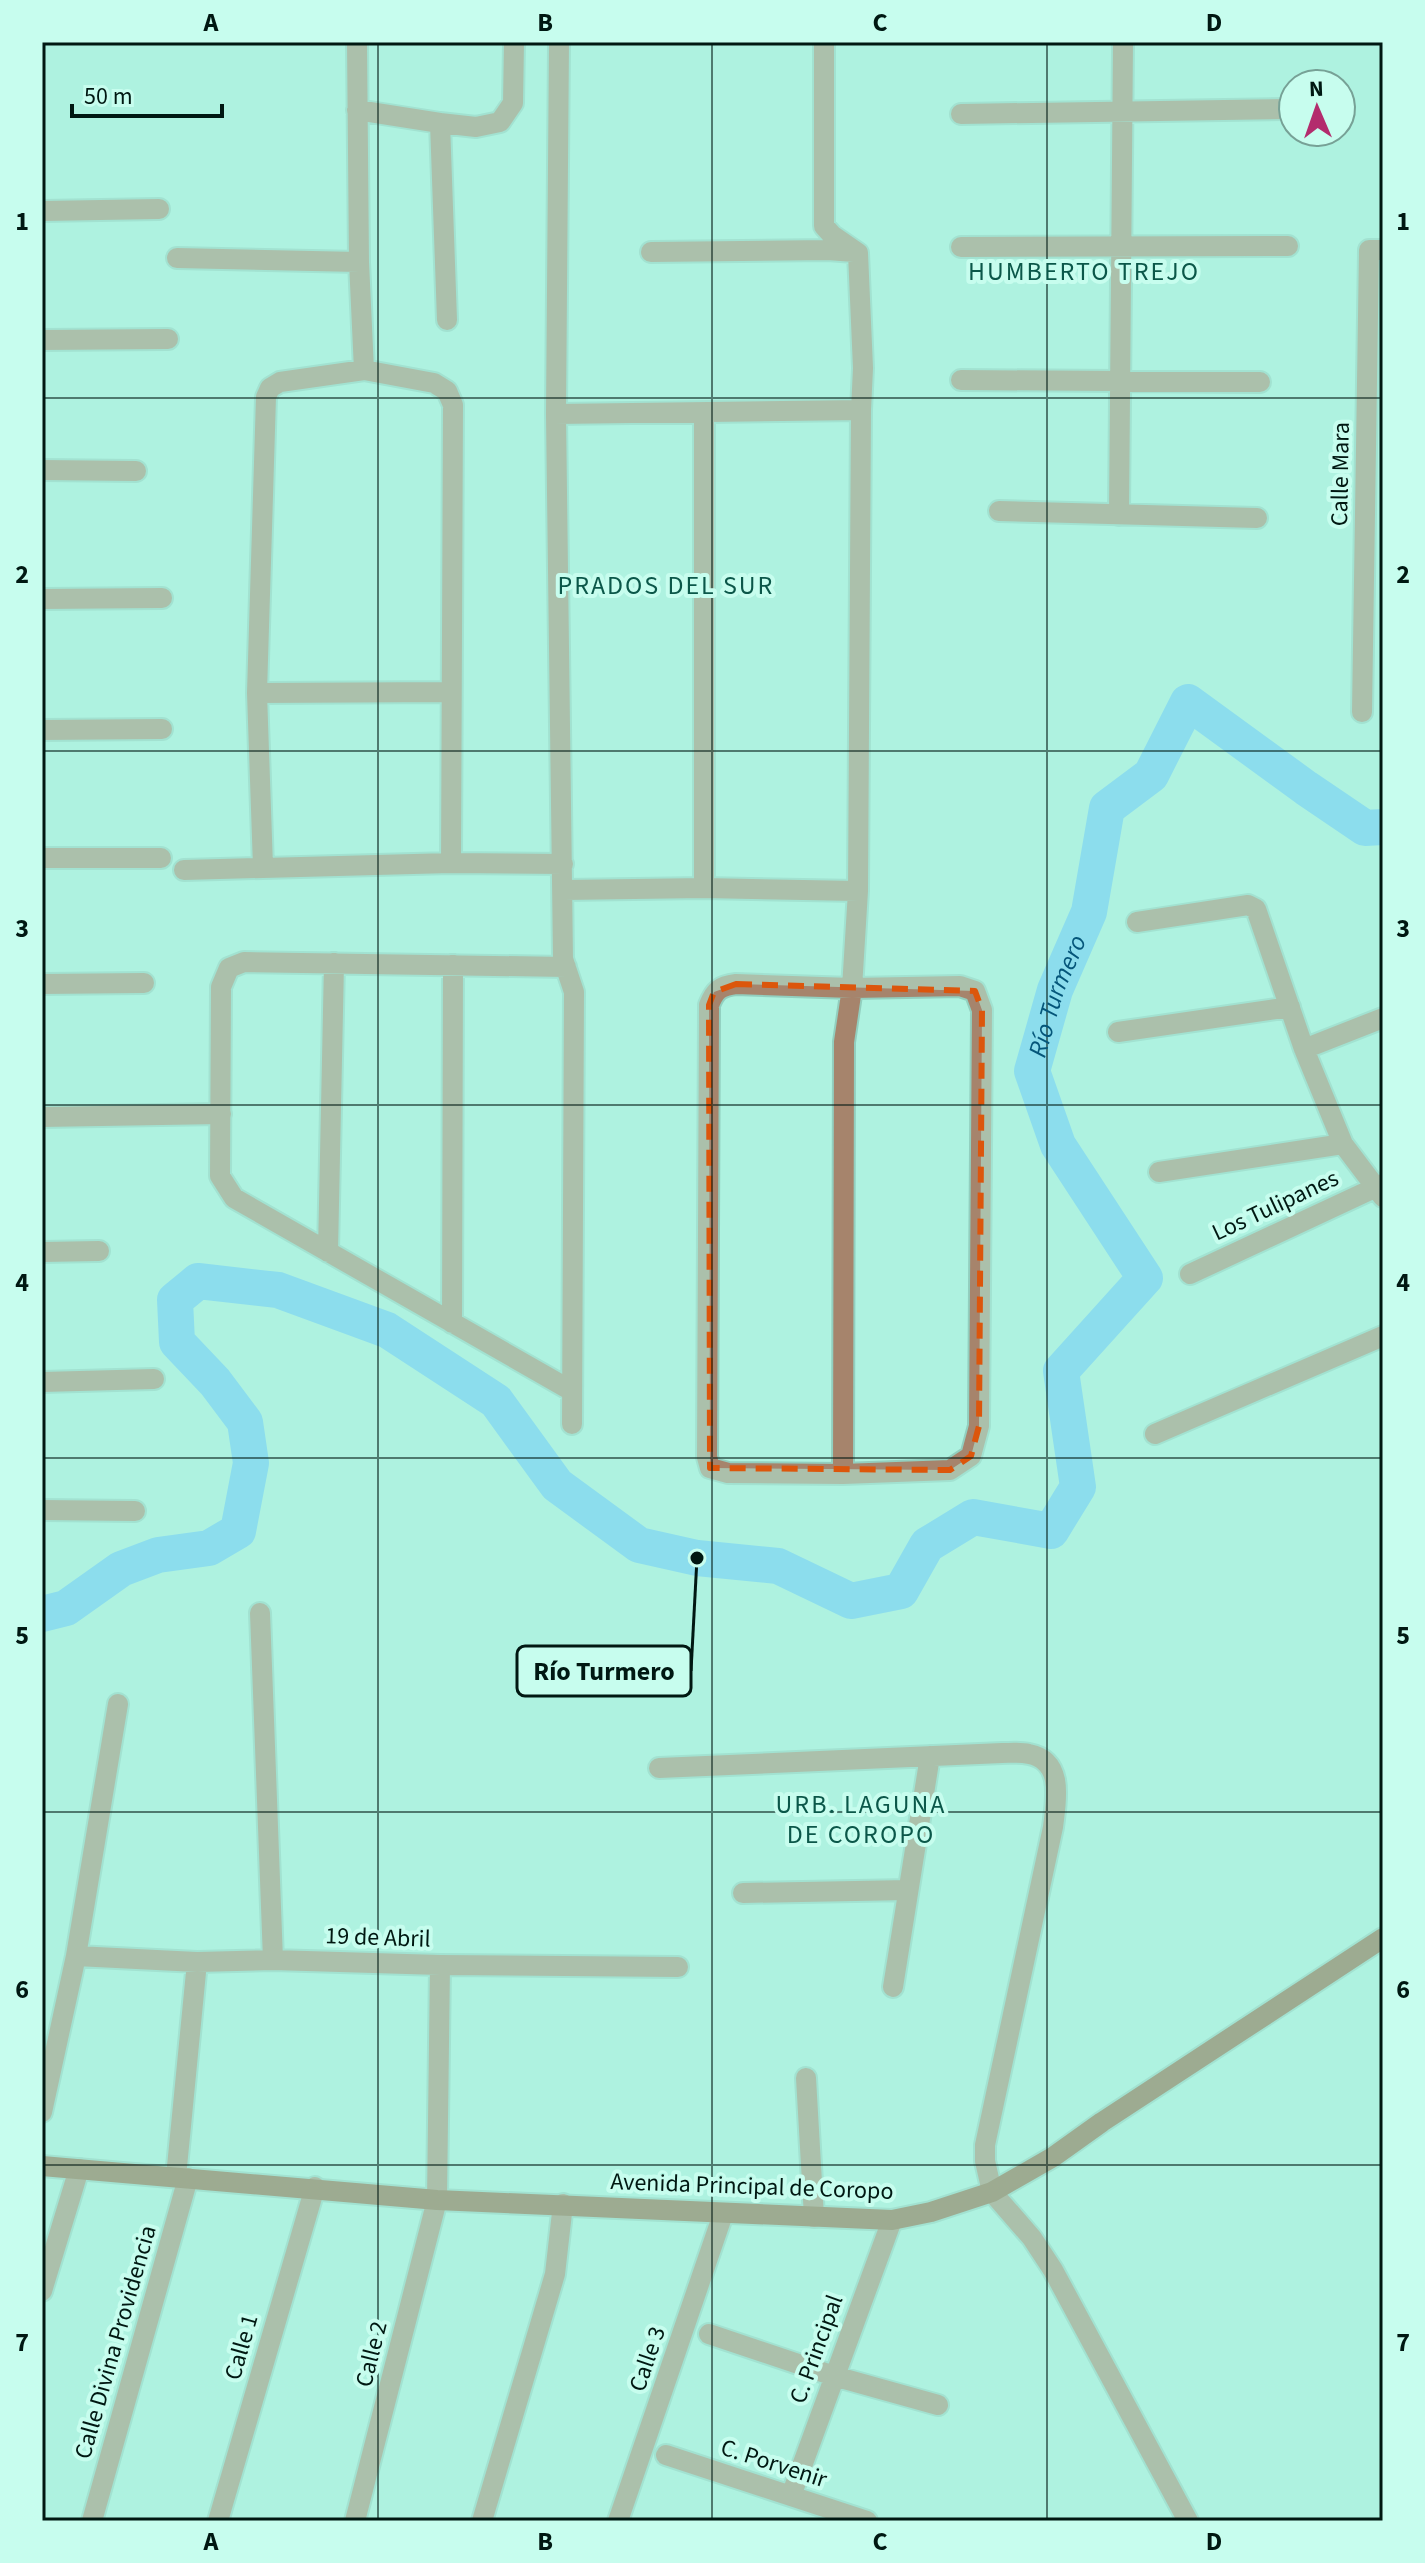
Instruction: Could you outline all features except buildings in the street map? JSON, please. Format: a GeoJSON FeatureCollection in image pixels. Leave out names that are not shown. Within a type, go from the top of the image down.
{"type":"FeatureCollection","features":[{"type":"Feature","properties":{"kind":"street"},"geometry":{"type":"LineString","coordinates":[[357,42],[359,262],[364,370]]}},
{"type":"Feature","properties":{"kind":"street"},"geometry":{"type":"LineString","coordinates":[[357,110],[476,127],[500,122],[513,103],[514,42]]}},
{"type":"Feature","properties":{"kind":"street"},"geometry":{"type":"LineString","coordinates":[[559,42],[556,414],[563,959],[574,992],[572,1424]]}},
{"type":"Feature","properties":{"kind":"street"},"geometry":{"type":"LineString","coordinates":[[824,42],[824,226],[858,253]]}},
{"type":"Feature","properties":{"kind":"street"},"geometry":{"type":"LineString","coordinates":[[1119,515],[1123,42]]}},
{"type":"Feature","properties":{"kind":"street"},"geometry":{"type":"LineString","coordinates":[[961,114],[1277,109]]}},
{"type":"Feature","properties":{"kind":"street"},"geometry":{"type":"LineString","coordinates":[[440,123],[447,320]]}},
{"type":"Feature","properties":{"kind":"street"},"geometry":{"type":"LineString","coordinates":[[42,211],[159,209]]}},
{"type":"Feature","properties":{"kind":"street"},"geometry":{"type":"LineString","coordinates":[[961,247],[1288,246]]}},
{"type":"Feature","properties":{"kind":"street"},"geometry":{"type":"LineString","coordinates":[[651,252],[828,250],[858,253]]}},
{"type":"Feature","properties":{"kind":"street","name":"Calle Mara"},"geometry":{"type":"LineString","coordinates":[[1362,712],[1374,515],[1369,250],[1383,250]]}},
{"type":"Feature","properties":{"kind":"street"},"geometry":{"type":"LineString","coordinates":[[843,1474],[844,1042],[852,988],[858,891],[863,368],[858,253]]}},
{"type":"Feature","properties":{"kind":"street"},"geometry":{"type":"LineString","coordinates":[[177,258],[359,262]]}},
{"type":"Feature","properties":{"kind":"street"},"geometry":{"type":"LineString","coordinates":[[42,340],[168,339]]}},
{"type":"Feature","properties":{"kind":"street"},"geometry":{"type":"LineString","coordinates":[[263,867],[257,693],[266,397],[270,388],[280,382],[364,370],[434,383],[447,391],[453,405],[451,863]]}},
{"type":"Feature","properties":{"kind":"street"},"geometry":{"type":"LineString","coordinates":[[961,380],[1260,382]]}},
{"type":"Feature","properties":{"kind":"street"},"geometry":{"type":"LineString","coordinates":[[556,414],[861,410]]}},
{"type":"Feature","properties":{"kind":"street"},"geometry":{"type":"LineString","coordinates":[[704,413],[704,888]]}},
{"type":"Feature","properties":{"kind":"street"},"geometry":{"type":"LineString","coordinates":[[42,470],[136,471]]}},
{"type":"Feature","properties":{"kind":"street"},"geometry":{"type":"LineString","coordinates":[[999,511],[1257,518]]}},
{"type":"Feature","properties":{"kind":"street"},"geometry":{"type":"LineString","coordinates":[[42,599],[162,598]]}},
{"type":"Feature","properties":{"kind":"street"},"geometry":{"type":"LineString","coordinates":[[257,693],[451,692]]}},
{"type":"Feature","properties":{"kind":"street"},"geometry":{"type":"LineString","coordinates":[[42,730],[162,729]]}},
{"type":"Feature","properties":{"kind":"street"},"geometry":{"type":"LineString","coordinates":[[42,858],[161,858]]}},
{"type":"Feature","properties":{"kind":"street"},"geometry":{"type":"LineString","coordinates":[[184,870],[451,863],[563,864]]}},
{"type":"Feature","properties":{"kind":"street"},"geometry":{"type":"LineString","coordinates":[[564,890],[704,888],[858,891]]}},
{"type":"Feature","properties":{"kind":"street"},"geometry":{"type":"LineString","coordinates":[[1137,922],[1252,906],[1256,909],[1304,1049],[1343,1144],[1381,1189]]}},
{"type":"Feature","properties":{"kind":"street"},"geometry":{"type":"LineString","coordinates":[[566,967],[244,962],[229,968],[221,987],[220,1176],[234,1198],[572,1391]]}},
{"type":"Feature","properties":{"kind":"street"},"geometry":{"type":"LineString","coordinates":[[328,1252],[334,963]]}},
{"type":"Feature","properties":{"kind":"street"},"geometry":{"type":"LineString","coordinates":[[452,1323],[453,965]]}},
{"type":"Feature","properties":{"kind":"street"},"geometry":{"type":"LineString","coordinates":[[42,984],[144,983]]}},
{"type":"Feature","properties":{"kind":"street"},"geometry":{"type":"LineString","coordinates":[[722,986],[960,986],[975,991],[982,1010],[979,1426],[971,1456],[950,1470],[843,1474],[728,1473],[710,1468],[707,1457],[709,1005],[714,992],[722,986]]}},
{"type":"Feature","properties":{"kind":"street"},"geometry":{"type":"LineString","coordinates":[[1118,1032],[1290,1007]]}},
{"type":"Feature","properties":{"kind":"street"},"geometry":{"type":"LineString","coordinates":[[1304,1049],[1383,1018]]}},
{"type":"Feature","properties":{"kind":"street"},"geometry":{"type":"LineString","coordinates":[[42,1117],[221,1114]]}},
{"type":"Feature","properties":{"kind":"street"},"geometry":{"type":"LineString","coordinates":[[1159,1172],[1343,1144]]}},
{"type":"Feature","properties":{"kind":"street","name":"Los Tulipanes"},"geometry":{"type":"LineString","coordinates":[[1190,1274],[1381,1189]]}},
{"type":"Feature","properties":{"kind":"street"},"geometry":{"type":"LineString","coordinates":[[42,1252],[99,1251]]}},
{"type":"Feature","properties":{"kind":"street"},"geometry":{"type":"LineString","coordinates":[[1155,1434],[1383,1336]]}},
{"type":"Feature","properties":{"kind":"street"},"geometry":{"type":"LineString","coordinates":[[42,1382],[154,1379]]}},
{"type":"Feature","properties":{"kind":"street"},"geometry":{"type":"LineString","coordinates":[[42,1510],[135,1511]]}},
{"type":"Feature","properties":{"kind":"street"},"geometry":{"type":"LineString","coordinates":[[260,1613],[273,1960]]}},
{"type":"Feature","properties":{"kind":"street"},"geometry":{"type":"LineString","coordinates":[[42,2112],[76,1956],[118,1704]]}},
{"type":"Feature","properties":{"kind":"street"},"geometry":{"type":"LineString","coordinates":[[659,1768],[1029,1754],[1051,1769],[1057,1784],[1053,1827],[985,2145],[985,2161],[992,2192],[1032,2238],[1053,2270],[1188,2521]]}},
{"type":"Feature","properties":{"kind":"street"},"geometry":{"type":"LineString","coordinates":[[893,1987],[930,1756]]}},
{"type":"Feature","properties":{"kind":"street"},"geometry":{"type":"LineString","coordinates":[[743,1893],[908,1890]]}},
{"type":"Feature","properties":{"kind":"street","name":"Avenida Principal de Coropo"},"geometry":{"type":"LineString","coordinates":[[42,2166],[315,2187],[437,2200],[892,2220],[931,2212],[992,2192],[1053,2157],[1383,1938]]}},
{"type":"Feature","properties":{"kind":"street","name":"19 de Abril"},"geometry":{"type":"LineString","coordinates":[[76,1956],[197,1962],[273,1960],[678,1967]]}},
{"type":"Feature","properties":{"kind":"street","name":"Calle Divina Providencia"},"geometry":{"type":"LineString","coordinates":[[92,2521],[182,2177],[197,1962]]}},
{"type":"Feature","properties":{"kind":"street","name":"Calle 2"},"geometry":{"type":"LineString","coordinates":[[355,2521],[437,2200],[440,1965]]}},
{"type":"Feature","properties":{"kind":"street"},"geometry":{"type":"LineString","coordinates":[[806,2078],[814,2217]]}},
{"type":"Feature","properties":{"kind":"street"},"geometry":{"type":"LineString","coordinates":[[43,2284],[79,2169]]}},
{"type":"Feature","properties":{"kind":"street","name":"Calle 1"},"geometry":{"type":"LineString","coordinates":[[218,2521],[315,2187]]}},
{"type":"Feature","properties":{"kind":"street"},"geometry":{"type":"LineString","coordinates":[[482,2521],[555,2274],[563,2204]]}},
{"type":"Feature","properties":{"kind":"street","name":"Calle 3"},"geometry":{"type":"LineString","coordinates":[[618,2521],[723,2214]]}},
{"type":"Feature","properties":{"kind":"street","name":"C. Principal"},"geometry":{"type":"LineString","coordinates":[[791,2496],[892,2220]]}},
{"type":"Feature","properties":{"kind":"street"},"geometry":{"type":"LineString","coordinates":[[709,2334],[834,2376],[938,2405]]}},
{"type":"Feature","properties":{"kind":"street","name":"C. Porvenir"},"geometry":{"type":"LineString","coordinates":[[666,2455],[867,2521]]}},
{"type":"Feature","properties":{"kind":"highlighted area"},"geometry":{"type":"Polygon","coordinates":[[[736,984],[975,991],[982,1010],[979,1426],[971,1456],[950,1470],[710,1468],[709,1005],[714,992],[736,984]]]}},
{"type":"Feature","properties":{"kind":"waterway","name":"Río Turmero"},"geometry":{"type":"LineString","coordinates":[[42,1614],[66,1608],[121,1569],[158,1555],[209,1548],[238,1531],[251,1463],[245,1422],[215,1382],[177,1342],[175,1300],[198,1281],[278,1290],[387,1330],[496,1401],[557,1485],[639,1545],[697,1558],[778,1566],[851,1601],[901,1591],[927,1545],[973,1517],[1051,1531],[1078,1487],[1061,1371],[1145,1278],[1058,1145],[1032,1071],[1055,990],[1089,912],[1107,808],[1151,775],[1188,702],[1365,828],[1383,827]]}},
{"type":"Feature","properties":{"kind":"place","name":"Río Turmero"},"geometry":{"type":"Point","coordinates":[697,1558]}},
{"type":"Feature","properties":{"kind":"district","name":"HUMBERTO TREJO"},"geometry":{"type":"Point","coordinates":[1084,271]}},
{"type":"Feature","properties":{"kind":"district","name":"PRADOS DEL SUR"},"geometry":{"type":"Point","coordinates":[666,585]}},
{"type":"Feature","properties":{"kind":"district","name":"URB. LAGUNA DE COROPO"},"geometry":{"type":"Point","coordinates":[861,1819]}}]}
